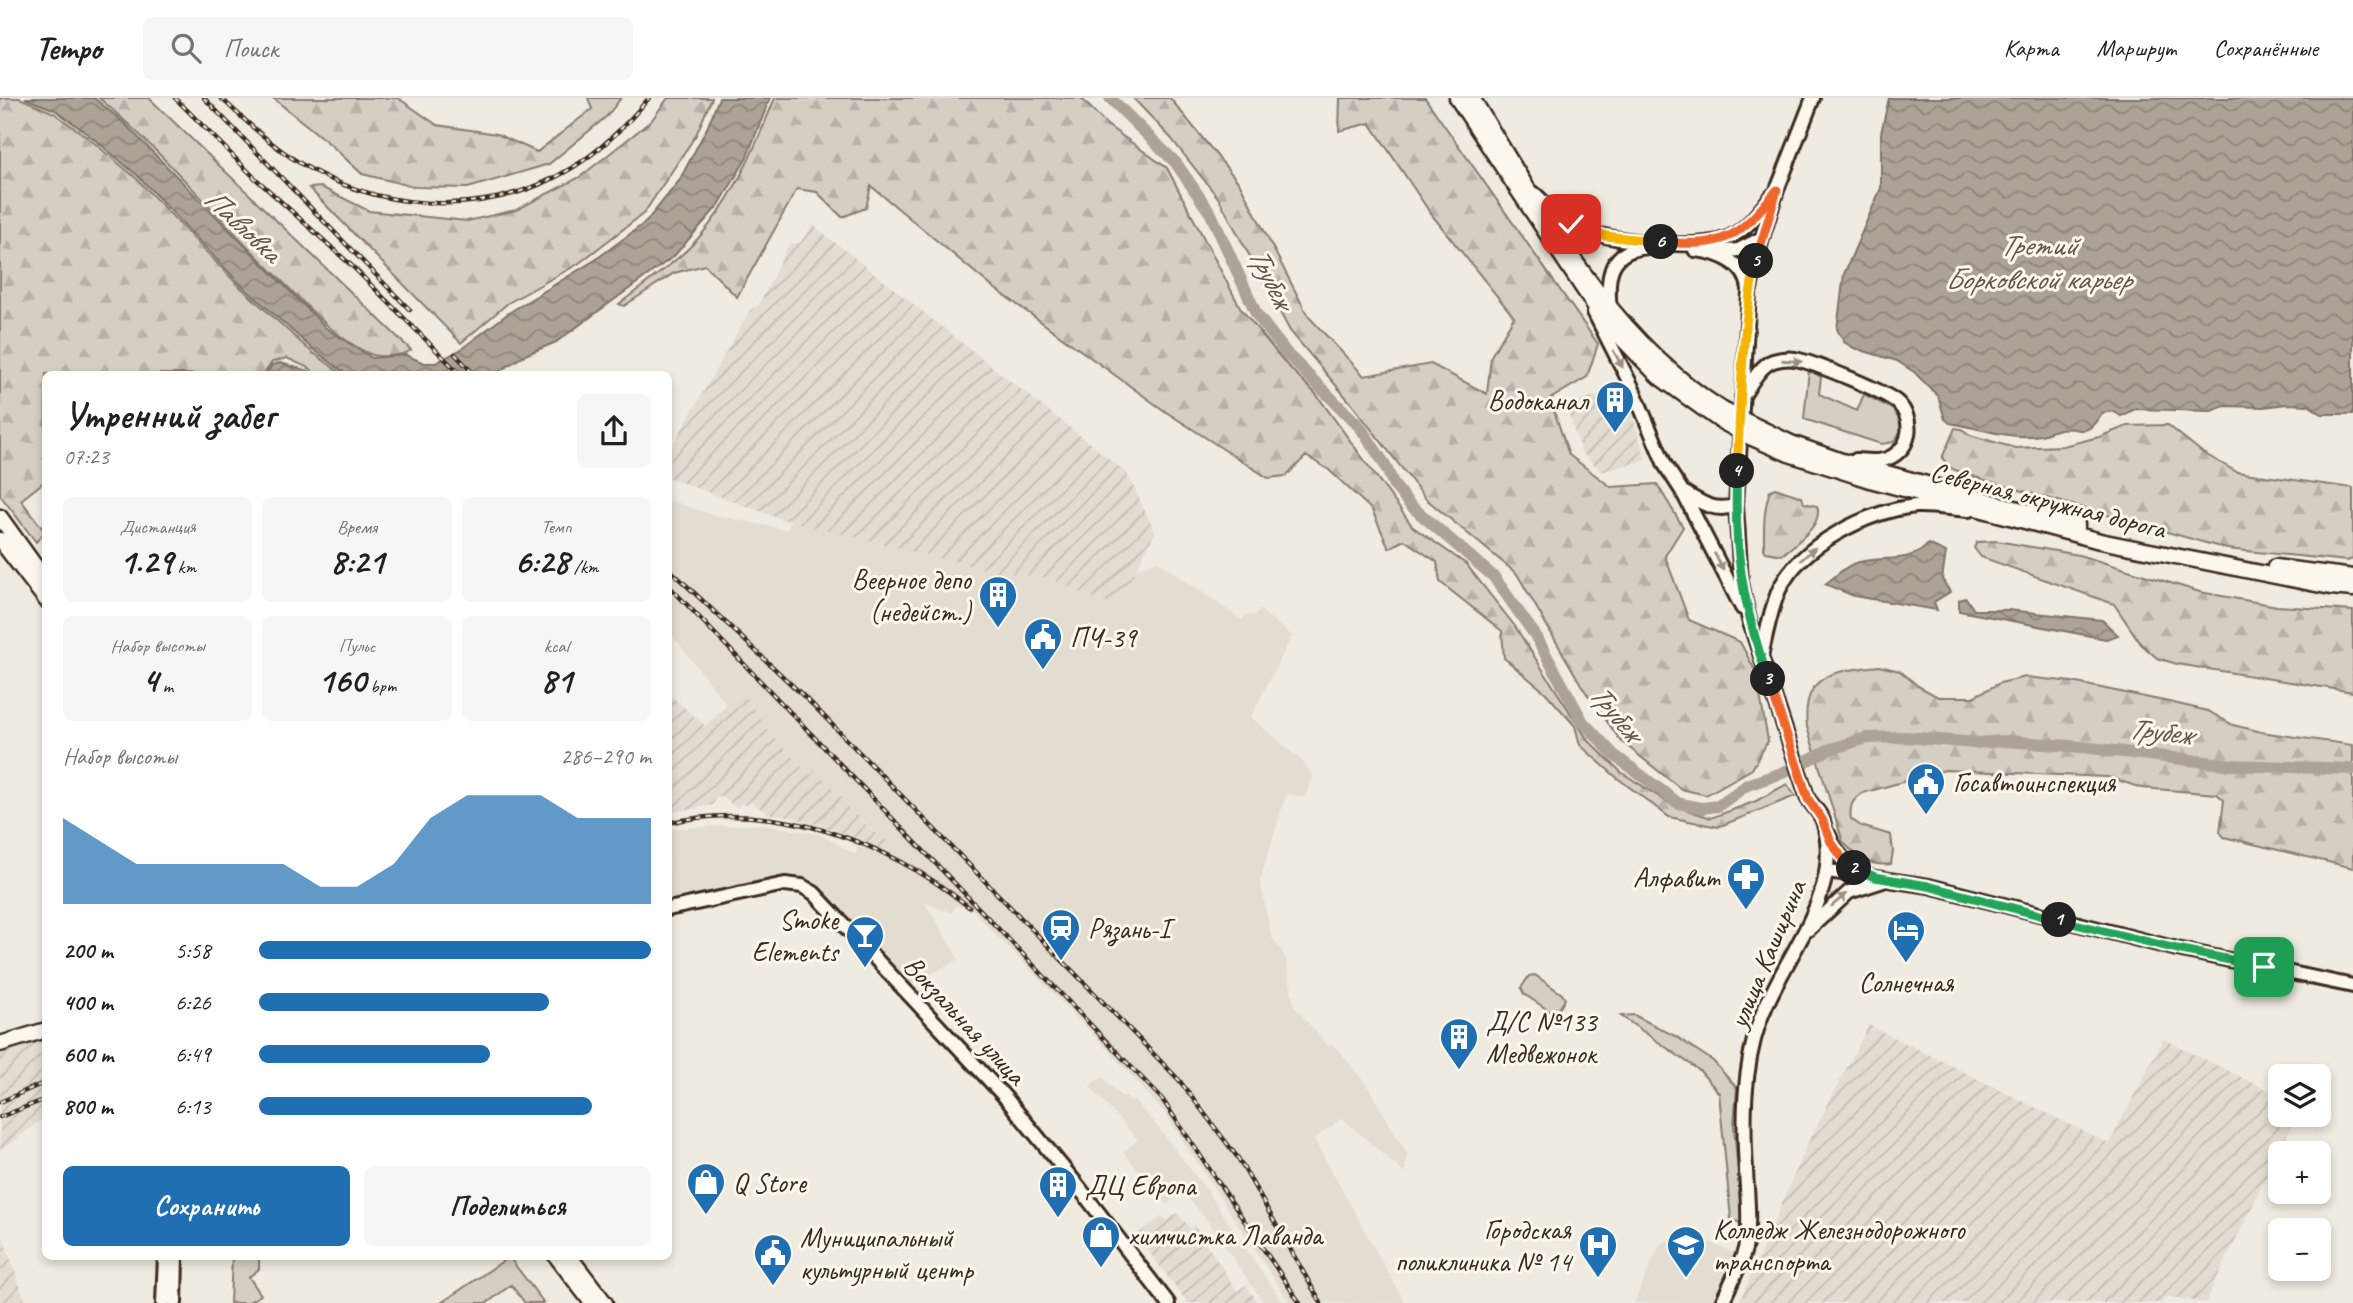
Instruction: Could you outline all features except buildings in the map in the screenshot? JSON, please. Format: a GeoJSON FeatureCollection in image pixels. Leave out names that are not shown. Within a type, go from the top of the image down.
{"type":"FeatureCollection","features":[{"type":"Feature","properties":{"kind":"main road","name":"Северная окружная дорога"},"geometry":{"type":"LineString","coordinates":[[1457,98],[1588,298],[1613,330],[1649,368],[1682,395],[1790,448],[1870,480],[2139,550],[2353,589]]}},
{"type":"Feature","properties":{"kind":"main road","name":"Северная окружная дорога"},"geometry":{"type":"LineString","coordinates":[[1472,98],[1527,186],[1610,309],[1660,362],[1721,415]]}},
{"type":"Feature","properties":{"kind":"main road"},"geometry":{"type":"LineString","coordinates":[[1813,98],[1777,190],[1749,293],[1736,505],[1741,582],[1760,658],[1808,799],[1843,859],[1851,867],[1875,877]]}},
{"type":"Feature","properties":{"kind":"main road"},"geometry":{"type":"LineString","coordinates":[[1527,186],[1553,212],[1589,232],[1632,240],[1692,244],[1711,243],[1730,237],[1756,215],[1777,190]]}},
{"type":"Feature","properties":{"kind":"main road"},"geometry":{"type":"LineString","coordinates":[[1610,309],[1608,282],[1614,264],[1620,256],[1637,248],[1726,252],[1738,250],[1762,238]]}},
{"type":"Feature","properties":{"kind":"main road"},"geometry":{"type":"LineString","coordinates":[[1704,251],[1731,261],[1748,282],[1749,293]]}},
{"type":"Feature","properties":{"kind":"main road"},"geometry":{"type":"LineString","coordinates":[[1588,298],[1601,330],[1632,387],[1665,465],[1682,491],[1749,620]]}},
{"type":"Feature","properties":{"kind":"main road"},"geometry":{"type":"LineString","coordinates":[[1741,398],[1763,368],[1771,362],[1793,359],[1884,394],[1897,402],[1906,413],[1908,438],[1892,457],[1870,462],[1824,456]]}},
{"type":"Feature","properties":{"kind":"main road"},"geometry":{"type":"LineString","coordinates":[[1790,448],[2158,545],[2274,567],[2353,577]]}},
{"type":"Feature","properties":{"kind":"main road"},"geometry":{"type":"LineString","coordinates":[[1682,491],[1714,508],[1736,505]]}},
{"type":"Feature","properties":{"kind":"main road"},"geometry":{"type":"LineString","coordinates":[[1760,658],[1772,608],[1780,588],[1801,559],[1833,535],[1901,508],[1920,506],[1982,511]]}},
{"type":"Feature","properties":{"kind":"main road"},"geometry":{"type":"LineString","coordinates":[[0,517],[42,575]]}},
{"type":"Feature","properties":{"kind":"main road"},"geometry":{"type":"LineString","coordinates":[[0,540],[42,595]]}},
{"type":"Feature","properties":{"kind":"main road"},"geometry":{"type":"LineString","coordinates":[[1822,819],[1828,845],[1828,871],[1939,889],[2177,949],[2353,986]]}},
{"type":"Feature","properties":{"kind":"main road","name":"улица Каширина"},"geometry":{"type":"LineString","coordinates":[[1722,1303],[1744,1251],[1748,1232],[1749,1203],[1743,1122],[1755,1039],[1768,1002],[1822,890],[1828,871]]}},
{"type":"Feature","properties":{"kind":"main road"},"geometry":{"type":"LineString","coordinates":[[1799,939],[1849,892],[1890,880]]}},
{"type":"Feature","properties":{"kind":"main road","name":"Вокзальная улица"},"geometry":{"type":"LineString","coordinates":[[672,908],[785,884],[802,886],[814,892],[1004,1096],[1168,1303]]}},
{"type":"Feature","properties":{"kind":"main road"},"geometry":{"type":"LineString","coordinates":[[0,1044],[42,1031]]}},
{"type":"Feature","properties":{"kind":"main road"},"geometry":{"type":"LineString","coordinates":[[163,1303],[164,1260]]}},
{"type":"Feature","properties":{"kind":"main road"},"geometry":{"type":"LineString","coordinates":[[175,1303],[176,1260]]}},
{"type":"Feature","properties":{"kind":"main road"},"geometry":{"type":"LineString","coordinates":[[559,1260],[592,1303]]}},
{"type":"Feature","properties":{"kind":"main road"},"geometry":{"type":"LineString","coordinates":[[572,1260],[605,1303]]}},
{"type":"Feature","properties":{"kind":"shaded area"},"geometry":{"type":"Polygon","coordinates":[[[813,225],[1127,473],[1155,532],[1125,592],[1120,589],[1111,606],[1045,577],[997,572],[778,518],[672,479],[672,447],[750,310],[759,305],[789,244],[800,243],[813,225]]]}},
{"type":"Feature","properties":{"kind":"shaded area"},"geometry":{"type":"Polygon","coordinates":[[[1625,393],[1646,460],[1602,472],[1581,452],[1566,405],[1591,397],[1625,393]]]}},
{"type":"Feature","properties":{"kind":"shaded area"},"geometry":{"type":"Polygon","coordinates":[[[672,501],[710,514],[787,530],[791,520],[997,572],[1045,577],[1110,606],[1120,589],[1125,592],[1136,569],[1157,561],[1242,620],[1247,614],[1254,616],[1260,610],[1292,636],[1251,717],[1303,762],[1313,777],[1305,797],[1286,794],[1260,881],[1271,936],[1286,958],[1294,1006],[1328,1046],[1333,1044],[1367,1085],[1407,1154],[1405,1174],[1342,1118],[1314,1139],[1405,1303],[1290,1303],[1164,1112],[1111,1053],[969,907],[955,906],[952,913],[925,903],[959,959],[910,986],[815,881],[799,876],[672,901],[672,829],[760,824],[819,834],[855,854],[858,846],[885,839],[871,829],[815,772],[811,776],[770,733],[751,703],[740,692],[727,705],[672,635],[672,501]]]}},
{"type":"Feature","properties":{"kind":"shaded area"},"geometry":{"type":"Polygon","coordinates":[[[740,692],[751,703],[770,733],[810,775],[815,771],[870,829],[888,843],[881,849],[836,830],[784,815],[768,814],[751,802],[746,805],[742,803],[736,808],[717,796],[713,805],[672,812],[672,697],[705,726],[740,692]]]}},
{"type":"Feature","properties":{"kind":"shaded area"},"geometry":{"type":"Polygon","coordinates":[[[1869,1025],[2109,1144],[2163,1039],[2268,1090],[2268,1127],[2291,1127],[2284,1141],[2268,1141],[2268,1174],[2205,1303],[2164,1297],[2162,1303],[1739,1303],[1807,1145],[1869,1025]]]}},
{"type":"Feature","properties":{"kind":"shaded area"},"geometry":{"type":"Polygon","coordinates":[[[42,1039],[42,1119],[0,1151],[0,1054],[42,1039]]]}},
{"type":"Feature","properties":{"kind":"shaded area"},"geometry":{"type":"Polygon","coordinates":[[[1103,1078],[1122,1097],[1125,1095],[1131,1102],[1134,1100],[1153,1121],[1205,1188],[1283,1303],[1264,1303],[1206,1219],[1182,1191],[1167,1204],[1123,1152],[1138,1140],[1090,1087],[1103,1078]]]}},
{"type":"Feature","properties":{"kind":"shaded area"},"geometry":{"type":"Polygon","coordinates":[[[1177,1213],[1190,1228],[1194,1225],[1237,1291],[1246,1285],[1258,1303],[1188,1303],[1136,1235],[1163,1216],[1168,1221],[1177,1213]]]}},
{"type":"Feature","properties":{"kind":"shaded area"},"geometry":{"type":"Polygon","coordinates":[[[0,1229],[26,1303],[0,1303],[0,1229]]]}},
{"type":"Feature","properties":{"kind":"shaded area","name":"Колледж Железнодорожного транспорта"},"geometry":{"type":"Polygon","coordinates":[[[1689,1233],[1737,1254],[1716,1303],[1634,1303],[1660,1244],[1689,1233]]]}},
{"type":"Feature","properties":{"kind":"green space"},"geometry":{"type":"Polygon","coordinates":[[[0,98],[20,98],[54,113],[136,178],[237,284],[307,348],[338,371],[312,371],[287,358],[272,362],[266,371],[42,371],[42,483],[21,500],[42,528],[42,535],[36,542],[0,495],[0,98]]]}},
{"type":"Feature","properties":{"kind":"green space"},"geometry":{"type":"Polygon","coordinates":[[[99,98],[149,98],[411,350],[397,355],[374,355],[357,348],[333,331],[257,257],[146,141],[99,98]]]}},
{"type":"Feature","properties":{"kind":"green space"},"geometry":{"type":"Polygon","coordinates":[[[273,98],[398,98],[437,125],[497,134],[537,152],[592,109],[588,98],[621,98],[607,116],[549,164],[468,188],[416,187],[362,174],[273,98]]]}},
{"type":"Feature","properties":{"kind":"green space"},"geometry":{"type":"Polygon","coordinates":[[[668,98],[712,98],[696,135],[644,213],[578,264],[508,303],[461,343],[309,188],[321,187],[369,211],[467,221],[516,210],[580,177],[651,121],[668,98]]]}},
{"type":"Feature","properties":{"kind":"green space"},"geometry":{"type":"Polygon","coordinates":[[[775,98],[1081,98],[1107,125],[1167,168],[1241,309],[1286,364],[1316,394],[1413,527],[1466,564],[1514,625],[1588,740],[1621,772],[1672,805],[1711,818],[1756,801],[1787,784],[1795,796],[1718,827],[1669,817],[1616,777],[1580,745],[1575,726],[1546,693],[1504,658],[1502,631],[1440,582],[1437,562],[1404,540],[1389,548],[1372,510],[1329,470],[1306,456],[1286,476],[1268,478],[1166,412],[990,285],[871,186],[866,208],[842,217],[817,192],[797,189],[737,297],[705,265],[674,273],[624,306],[619,304],[691,246],[718,213],[740,176],[775,98]]]}},
{"type":"Feature","properties":{"kind":"green space"},"geometry":{"type":"Polygon","coordinates":[[[1133,98],[1170,98],[1240,184],[1308,316],[1364,376],[1431,364],[1487,394],[1491,356],[1514,317],[1431,214],[1370,123],[1339,131],[1340,98],[1425,98],[1598,344],[1587,377],[1550,399],[1569,455],[1611,487],[1657,484],[1683,527],[1665,556],[1689,620],[1740,642],[1756,672],[1768,741],[1752,769],[1706,795],[1681,789],[1621,741],[1583,688],[1517,574],[1426,499],[1290,331],[1219,199],[1170,137],[1133,98]]]}},
{"type":"Feature","properties":{"kind":"green space"},"geometry":{"type":"Polygon","coordinates":[[[1809,370],[1821,377],[1819,394],[1857,411],[1864,394],[1894,410],[1902,420],[1900,432],[1894,442],[1881,444],[1804,419],[1809,370]]]}},
{"type":"Feature","properties":{"kind":"green space"},"geometry":{"type":"Polygon","coordinates":[[[2168,425],[2203,453],[2237,472],[2353,488],[2353,559],[2347,561],[2227,549],[1981,479],[1952,469],[1942,458],[1955,428],[2015,448],[2063,446],[2099,437],[2127,426],[2168,425]]]}},
{"type":"Feature","properties":{"kind":"green space"},"geometry":{"type":"Polygon","coordinates":[[[1775,488],[1802,497],[1804,503],[1817,506],[1818,513],[1813,527],[1782,555],[1766,552],[1764,549],[1766,505],[1770,491],[1775,488]]]}},
{"type":"Feature","properties":{"kind":"green space"},"geometry":{"type":"Polygon","coordinates":[[[1997,541],[2079,555],[2200,592],[2277,606],[2353,611],[2353,692],[2177,664],[2157,658],[2141,644],[2114,604],[1981,557],[1974,548],[1977,542],[1997,541]]]}},
{"type":"Feature","properties":{"kind":"green space"},"geometry":{"type":"Polygon","coordinates":[[[1879,666],[1900,671],[1918,686],[1938,697],[1973,697],[2000,683],[2026,677],[2072,682],[2208,711],[2233,725],[2261,732],[2353,745],[2353,868],[2224,837],[2220,832],[2224,800],[2217,794],[2142,788],[2108,777],[1945,770],[1863,793],[1854,801],[1850,810],[1851,819],[1861,826],[1891,835],[1891,864],[1870,862],[1843,842],[1807,727],[1807,709],[1810,695],[1824,678],[1848,670],[1879,666]]]}},
{"type":"Feature","properties":{"kind":"green space"},"geometry":{"type":"Polygon","coordinates":[[[1535,975],[1562,994],[1565,999],[1558,1011],[1551,1012],[1524,994],[1521,988],[1529,976],[1535,975]]]}},
{"type":"Feature","properties":{"kind":"green space"},"geometry":{"type":"Polygon","coordinates":[[[1634,1015],[1677,1037],[1713,1061],[1737,1088],[1734,1125],[1742,1224],[1731,1219],[1719,1093],[1700,1071],[1621,1016],[1634,1015]]]}},
{"type":"Feature","properties":{"kind":"green space"},"geometry":{"type":"Polygon","coordinates":[[[232,1260],[259,1260],[259,1269],[249,1277],[261,1295],[247,1303],[230,1303],[232,1260]]]}},
{"type":"Feature","properties":{"kind":"green space"},"geometry":{"type":"Polygon","coordinates":[[[505,1260],[511,1260],[544,1303],[525,1303],[511,1285],[487,1303],[441,1303],[505,1260]]]}},
{"type":"Feature","properties":{"kind":"water"},"geometry":{"type":"Polygon","coordinates":[[[25,98],[94,98],[122,121],[326,328],[372,358],[406,355],[424,363],[436,363],[460,350],[510,312],[595,260],[646,222],[679,181],[707,128],[719,98],[770,98],[746,159],[719,205],[674,256],[556,342],[525,355],[500,371],[342,371],[309,346],[238,282],[138,176],[55,110],[25,98]]]}},
{"type":"Feature","properties":{"kind":"water","name":"Третий Борковской карьер"},"geometry":{"type":"Polygon","coordinates":[[[1889,98],[2353,98],[2353,414],[2322,414],[2308,405],[2287,404],[2263,407],[2225,406],[2211,411],[2135,409],[2121,416],[2113,411],[2102,413],[2086,430],[2065,428],[2029,436],[2006,435],[1950,423],[1945,419],[1938,396],[1914,372],[1897,361],[1854,348],[1844,342],[1837,329],[1844,274],[1881,188],[1881,133],[1889,98]]]}},
{"type":"Feature","properties":{"kind":"water"},"geometry":{"type":"Polygon","coordinates":[[[280,363],[309,371],[268,371],[272,365],[280,363]]]}},
{"type":"Feature","properties":{"kind":"water"},"geometry":{"type":"Polygon","coordinates":[[[1928,544],[1946,552],[1942,579],[1950,592],[1934,602],[1937,610],[1854,596],[1825,584],[1853,564],[1912,555],[1928,544]]]}},
{"type":"Feature","properties":{"kind":"water"},"geometry":{"type":"Polygon","coordinates":[[[1966,598],[1974,610],[2008,610],[2102,620],[2118,635],[2106,639],[1959,611],[1959,600],[1966,598]]]}},
{"type":"Feature","properties":{"kind":"waterway","name":"Трубеж"},"geometry":{"type":"LineString","coordinates":[[1110,98],[1176,163],[1211,214],[1257,315],[1288,355],[1360,427],[1384,463],[1394,485],[1410,505],[1494,577],[1535,635],[1583,722],[1614,755],[1678,803],[1702,808],[1718,806],[1747,785],[1782,773],[1828,750],[1867,738],[1906,737],[1975,743],[2007,741],[2231,765],[2353,769]]}},
{"type":"Feature","properties":{"kind":"railway"},"geometry":{"type":"LineString","coordinates":[[175,98],[255,178],[352,266],[457,371]]}},
{"type":"Feature","properties":{"kind":"railway"},"geometry":{"type":"LineString","coordinates":[[204,98],[410,310]]}},
{"type":"Feature","properties":{"kind":"railway"},"geometry":{"type":"LineString","coordinates":[[221,98],[299,163],[343,185],[376,195],[444,203],[478,201],[512,194],[544,182],[575,166],[596,151],[624,126],[649,98]]}},
{"type":"Feature","properties":{"kind":"railway"},"geometry":{"type":"LineString","coordinates":[[455,354],[471,371]]}},
{"type":"Feature","properties":{"kind":"railway"},"geometry":{"type":"LineString","coordinates":[[672,572],[813,705],[1179,1080],[1238,1158],[1321,1303]]}},
{"type":"Feature","properties":{"kind":"railway"},"geometry":{"type":"LineString","coordinates":[[672,589],[1162,1099],[1300,1303]]}},
{"type":"Feature","properties":{"kind":"railway"},"geometry":{"type":"LineString","coordinates":[[672,822],[708,817],[748,817],[827,831],[902,863],[937,883],[969,907]]}},
{"type":"Feature","properties":{"kind":"railway"},"geometry":{"type":"LineString","coordinates":[[0,1102],[42,1084]]}},
{"type":"Feature","properties":{"kind":"railway"},"geometry":{"type":"LineString","coordinates":[[0,1117],[42,1101]]}},
{"type":"Feature","properties":{"kind":"place","name":"Водоканал"},"geometry":{"type":"Point","coordinates":[1615,434]}},
{"type":"Feature","properties":{"kind":"place","name":"Веерное депо (недейст.)"},"geometry":{"type":"Point","coordinates":[998,629]}},
{"type":"Feature","properties":{"kind":"place","name":"ПЧ-39"},"geometry":{"type":"Point","coordinates":[1043,671]}},
{"type":"Feature","properties":{"kind":"place","name":"Госавтоинспекция"},"geometry":{"type":"Point","coordinates":[1926,816]}},
{"type":"Feature","properties":{"kind":"place","name":"Алфавит"},"geometry":{"type":"Point","coordinates":[1746,911]}},
{"type":"Feature","properties":{"kind":"place","name":"Рязань-I"},"geometry":{"type":"Point","coordinates":[1061,962]}},
{"type":"Feature","properties":{"kind":"place","name":"Солнечная"},"geometry":{"type":"Point","coordinates":[1906,964]}},
{"type":"Feature","properties":{"kind":"place","name":"Smoke Elements"},"geometry":{"type":"Point","coordinates":[865,969]}},
{"type":"Feature","properties":{"kind":"place","name":"Д/С №133 Медвежонок"},"geometry":{"type":"Point","coordinates":[1459,1071]}},
{"type":"Feature","properties":{"kind":"place","name":"Q Store"},"geometry":{"type":"Point","coordinates":[706,1216]}},
{"type":"Feature","properties":{"kind":"place","name":"ДЦ Европа"},"geometry":{"type":"Point","coordinates":[1058,1219]}},
{"type":"Feature","properties":{"kind":"place","name":"химчистка Лаванда"},"geometry":{"type":"Point","coordinates":[1101,1269]}},
{"type":"Feature","properties":{"kind":"place","name":"Городская поликлиника № 14"},"geometry":{"type":"Point","coordinates":[1598,1279]}},
{"type":"Feature","properties":{"kind":"place","name":"Колледж Железнодорожного транспорта"},"geometry":{"type":"Point","coordinates":[1686,1279]}},
{"type":"Feature","properties":{"kind":"place","name":"Муниципальный культурный центр"},"geometry":{"type":"Point","coordinates":[773,1287]}},
{"type":"Feature","properties":{"kind":"route"},"geometry":{"type":"LineString","coordinates":[[1571,224],[1589,232],[1632,240],[1711,243],[1730,237],[1744,228],[1777,190],[1749,293],[1736,505],[1737,544],[1741,582],[1760,658],[1808,799],[1843,859],[1851,867],[1875,877],[1928,886],[2177,949],[2264,967]]}},
{"type":"Feature","properties":{"kind":"water label","name":"Павловка"},"geometry":{"type":"Point","coordinates":[243,225]}}]}
